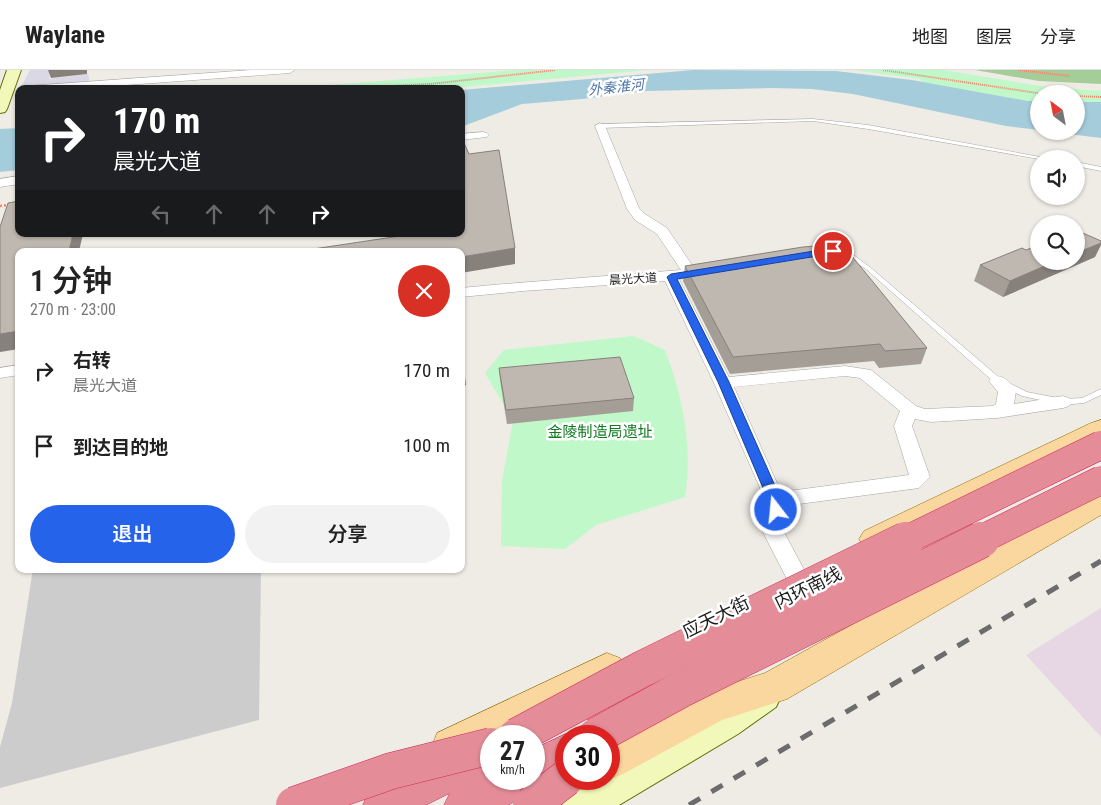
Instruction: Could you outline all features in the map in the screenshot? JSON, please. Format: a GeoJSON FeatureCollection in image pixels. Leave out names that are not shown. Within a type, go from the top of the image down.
{"type":"FeatureCollection","features":[{"type":"Feature","properties":{"kind":"highway","name":"内环南线"},"geometry":{"type":"LineString","coordinates":[[538,725],[644,668],[1101,445]]}},
{"type":"Feature","properties":{"kind":"highway"},"geometry":{"type":"LineString","coordinates":[[616,725],[680,690],[1101,480]]}},
{"type":"Feature","properties":{"kind":"highway"},"geometry":{"type":"LineString","coordinates":[[620,736],[680,690]]}},
{"type":"Feature","properties":{"kind":"highway"},"geometry":{"type":"LineString","coordinates":[[294,805],[329,791],[430,760],[480,750]]}},
{"type":"Feature","properties":{"kind":"highway"},"geometry":{"type":"LineString","coordinates":[[384,805],[480,754]]}},
{"type":"Feature","properties":{"kind":"highway"},"geometry":{"type":"LineString","coordinates":[[531,805],[555,786]]}},
{"type":"Feature","properties":{"kind":"highway"},"geometry":{"type":"LineString","coordinates":[[466,805],[495,790]]}},
{"type":"Feature","properties":{"kind":"main road"},"geometry":{"type":"LineString","coordinates":[[0,109],[12,90],[14,70]]}},
{"type":"Feature","properties":{"kind":"main road","name":"应天大街"},"geometry":{"type":"LineString","coordinates":[[331,805],[1101,429]]}},
{"type":"Feature","properties":{"kind":"main road"},"geometry":{"type":"LineString","coordinates":[[582,805],[725,722],[774,687],[860,640],[1101,501]]}},
{"type":"Feature","properties":{"kind":"main road"},"geometry":{"type":"LineString","coordinates":[[797,577],[860,640]]}},
{"type":"Feature","properties":{"kind":"main road"},"geometry":{"type":"LineString","coordinates":[[620,754],[712,706],[774,687]]}},
{"type":"Feature","properties":{"kind":"main road"},"geometry":{"type":"LineString","coordinates":[[525,805],[555,789]]}},
{"type":"Feature","properties":{"kind":"street"},"geometry":{"type":"LineString","coordinates":[[83,85],[290,70]]}},
{"type":"Feature","properties":{"kind":"street"},"geometry":{"type":"LineString","coordinates":[[600,126],[633,208],[640,217],[662,230],[691,274]]}},
{"type":"Feature","properties":{"kind":"street"},"geometry":{"type":"LineString","coordinates":[[465,137],[483,135]]}},
{"type":"Feature","properties":{"kind":"street"},"geometry":{"type":"LineString","coordinates":[[0,183],[15,181]]}},
{"type":"Feature","properties":{"kind":"street","name":"晨光大道"},"geometry":{"type":"LineString","coordinates":[[465,292],[508,286],[671,277],[719,269]]}},
{"type":"Feature","properties":{"kind":"street"},"geometry":{"type":"LineString","coordinates":[[671,277],[723,382],[770,488],[776,510],[766,517],[797,577]]}},
{"type":"Feature","properties":{"kind":"street"},"geometry":{"type":"LineString","coordinates":[[0,373],[15,371]]}},
{"type":"Feature","properties":{"kind":"street"},"geometry":{"type":"LineString","coordinates":[[723,382],[845,371],[865,374],[910,410],[922,415],[931,416],[997,412],[1063,402]]}},
{"type":"Feature","properties":{"kind":"street"},"geometry":{"type":"LineString","coordinates":[[997,412],[1005,406],[1007,391],[998,381]]}},
{"type":"Feature","properties":{"kind":"street"},"geometry":{"type":"LineString","coordinates":[[772,500],[912,483],[920,477],[903,426],[910,410]]}},
{"type":"Feature","properties":{"kind":"lane"},"geometry":{"type":"LineString","coordinates":[[600,126],[814,120],[868,126],[1030,156]]}},
{"type":"Feature","properties":{"kind":"lane"},"geometry":{"type":"LineString","coordinates":[[1085,166],[1101,170]]}},
{"type":"Feature","properties":{"kind":"lane"},"geometry":{"type":"LineString","coordinates":[[828,252],[849,254],[869,269],[998,381],[1025,394],[1063,402],[1084,400],[1101,392]]}},
{"type":"Feature","properties":{"kind":"path"},"geometry":{"type":"LineString","coordinates":[[411,85],[556,70]]}},
{"type":"Feature","properties":{"kind":"path"},"geometry":{"type":"LineString","coordinates":[[883,70],[1030,92]]}},
{"type":"Feature","properties":{"kind":"path"},"geometry":{"type":"LineString","coordinates":[[1018,70],[1070,76]]}},
{"type":"Feature","properties":{"kind":"path"},"geometry":{"type":"LineString","coordinates":[[1085,96],[1101,97]]}},
{"type":"Feature","properties":{"kind":"path"},"geometry":{"type":"LineString","coordinates":[[0,206],[9,205]]}},
{"type":"Feature","properties":{"kind":"shaded area"},"geometry":{"type":"Polygon","coordinates":[[[30,70],[51,70],[49,79],[88,74],[90,82],[49,85],[22,85],[30,70]]]}},
{"type":"Feature","properties":{"kind":"shaded area"},"geometry":{"type":"Polygon","coordinates":[[[32,573],[261,573],[259,720],[0,788],[0,747],[12,703],[32,573]]]}},
{"type":"Feature","properties":{"kind":"shaded area"},"geometry":{"type":"Polygon","coordinates":[[[1101,608],[1101,737],[1026,655],[1101,608]]]}},
{"type":"Feature","properties":{"kind":"green space"},"geometry":{"type":"Polygon","coordinates":[[[516,70],[649,70],[465,87],[465,85],[330,85],[516,70]]]}},
{"type":"Feature","properties":{"kind":"green space"},"geometry":{"type":"Polygon","coordinates":[[[853,70],[944,70],[1035,85],[1030,85],[1030,101],[1028,101],[922,82],[920,79],[853,70]]]}},
{"type":"Feature","properties":{"kind":"green space"},"geometry":{"type":"Polygon","coordinates":[[[975,70],[1101,70],[1101,84],[1039,81],[975,70]]]}},
{"type":"Feature","properties":{"kind":"green space"},"geometry":{"type":"Polygon","coordinates":[[[1085,90],[1101,91],[1101,102],[1085,102],[1085,90]]]}},
{"type":"Feature","properties":{"kind":"green space","name":"金陵制造局遗址"},"geometry":{"type":"Polygon","coordinates":[[[634,336],[665,350],[677,386],[687,440],[688,459],[685,497],[596,525],[565,549],[501,546],[502,481],[513,421],[485,373],[504,350],[634,336]]]}},
{"type":"Feature","properties":{"kind":"water","name":"外秦淮河"},"geometry":{"type":"Polygon","coordinates":[[[693,70],[836,71],[912,80],[1030,101],[1030,129],[1006,126],[853,94],[812,89],[771,88],[647,91],[522,104],[465,125],[465,90],[693,70]]]}},
{"type":"Feature","properties":{"kind":"water"},"geometry":{"type":"Polygon","coordinates":[[[1085,102],[1101,102],[1101,138],[1085,136],[1085,102]]]}},
{"type":"Feature","properties":{"kind":"water"},"geometry":{"type":"Polygon","coordinates":[[[15,128],[15,170],[0,172],[0,129],[15,128]]]}},
{"type":"Feature","properties":{"kind":"building"},"geometry":{"type":"Polygon","coordinates":[[[465,145],[469,154],[499,150],[515,248],[465,256],[465,248],[320,248],[393,237],[465,237],[465,145]]]}},
{"type":"Feature","properties":{"kind":"building"},"geometry":{"type":"Polygon","coordinates":[[[15,202],[15,237],[72,237],[70,248],[15,248],[15,332],[0,334],[0,227],[8,203],[15,202]]]}},
{"type":"Feature","properties":{"kind":"building"},"geometry":{"type":"Polygon","coordinates":[[[1085,234],[1101,241],[1101,243],[1085,249],[1085,234]]]}},
{"type":"Feature","properties":{"kind":"building"},"geometry":{"type":"Polygon","coordinates":[[[842,244],[927,348],[885,351],[880,344],[733,357],[685,266],[803,247],[842,244]]]}},
{"type":"Feature","properties":{"kind":"building"},"geometry":{"type":"Polygon","coordinates":[[[1022,248],[1026,250],[1030,248],[1030,270],[1035,270],[1010,281],[980,265],[1022,248]]]}},
{"type":"Feature","properties":{"kind":"building"},"geometry":{"type":"Polygon","coordinates":[[[620,357],[634,398],[506,410],[499,368],[620,357]]]}},
{"type":"Feature","properties":{"kind":"railway"},"geometry":{"type":"LineString","coordinates":[[689,805],[1101,561]]}},
{"type":"Feature","properties":{"kind":"route"},"geometry":{"type":"LineString","coordinates":[[776,510],[770,488],[723,382],[671,277],[833,251]]}}]}
